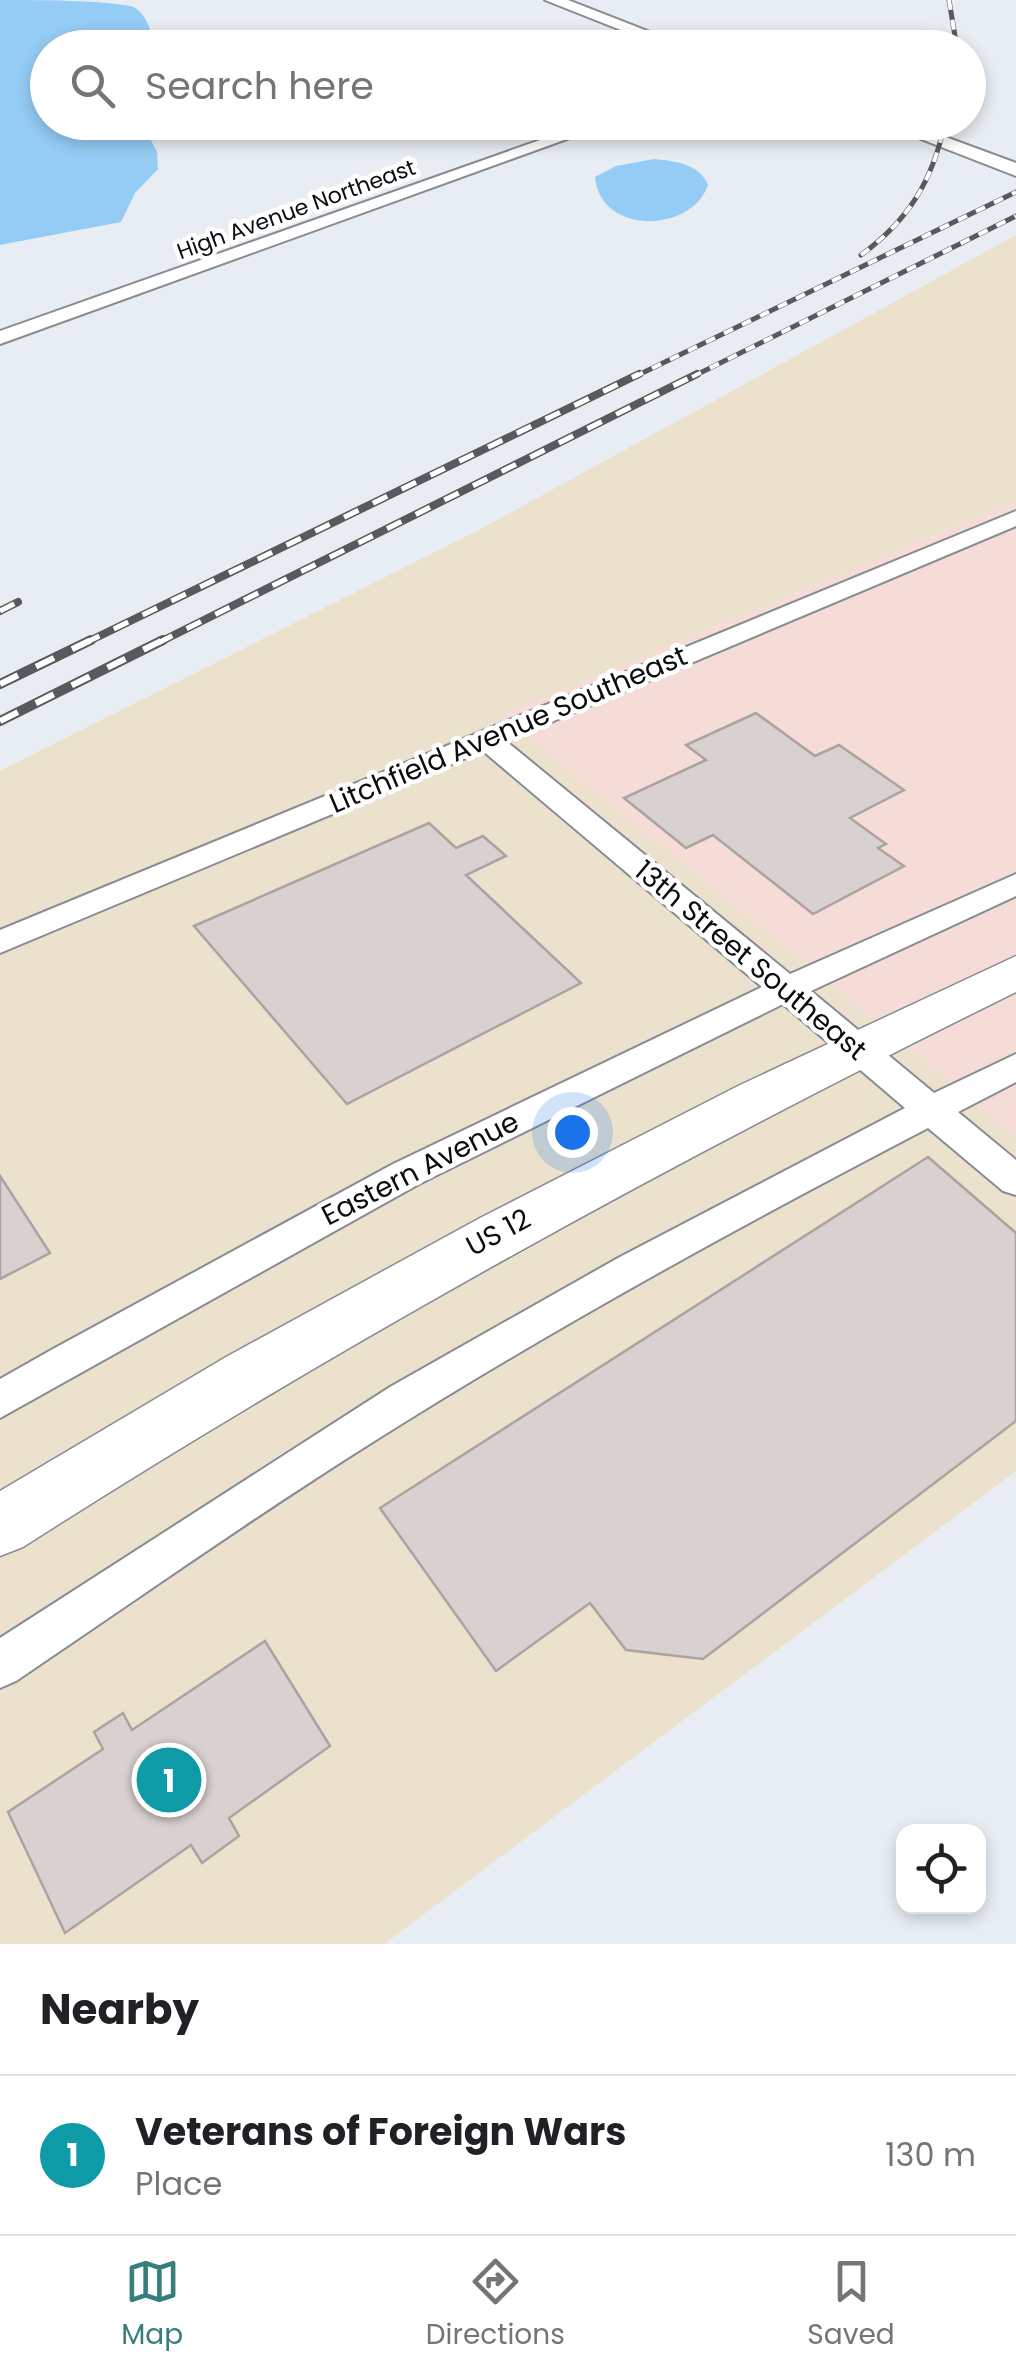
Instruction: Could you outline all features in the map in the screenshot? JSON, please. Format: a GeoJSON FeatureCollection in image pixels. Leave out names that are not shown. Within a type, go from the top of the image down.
{"type":"FeatureCollection","features":[{"type":"Feature","properties":{"kind":"highway","name":"US 12"},"geometry":{"type":"LineString","coordinates":[[0,1526],[236,1381],[449,1258],[858,1048],[1016,972]]}},
{"type":"Feature","properties":{"kind":"main road"},"geometry":{"type":"LineString","coordinates":[[553,0],[634,30]]}},
{"type":"Feature","properties":{"kind":"main road"},"geometry":{"type":"LineString","coordinates":[[935,140],[1016,170]]}},
{"type":"Feature","properties":{"kind":"street","name":"High Avenue Northeast"},"geometry":{"type":"LineString","coordinates":[[0,338],[556,140]]}},
{"type":"Feature","properties":{"kind":"street","name":"Litchfield Avenue Southeast"},"geometry":{"type":"LineString","coordinates":[[0,942],[1016,518]]}},
{"type":"Feature","properties":{"kind":"street","name":"13th Street Southeast"},"geometry":{"type":"LineString","coordinates":[[485,738],[1016,1181]]}},
{"type":"Feature","properties":{"kind":"street","name":"Eastern Avenue"},"geometry":{"type":"LineString","coordinates":[[0,1400],[408,1172],[787,989],[1016,884]]}},
{"type":"Feature","properties":{"kind":"street"},"geometry":{"type":"LineString","coordinates":[[0,1665],[400,1402],[631,1268],[1016,1067]]}},
{"type":"Feature","properties":{"kind":"shaded area"},"geometry":{"type":"Polygon","coordinates":[[[0,0],[134,7],[150,30],[30,30],[30,140],[151,140],[157,152],[158,169],[135,193],[121,222],[0,245],[0,0]]]}},
{"type":"Feature","properties":{"kind":"shaded area"},"geometry":{"type":"Polygon","coordinates":[[[654,159],[699,172],[708,185],[698,201],[684,213],[647,221],[612,210],[601,196],[595,177],[616,166],[654,159]]]}},
{"type":"Feature","properties":{"kind":"shaded area"},"geometry":{"type":"Polygon","coordinates":[[[1016,235],[1016,501],[501,715],[1016,1136],[1016,1471],[384,1944],[0,1944],[0,771],[477,531],[1016,235]]]}},
{"type":"Feature","properties":{"kind":"shaded area"},"geometry":{"type":"Polygon","coordinates":[[[1016,501],[1016,1136],[500,715],[1016,501]]]}},
{"type":"Feature","properties":{"kind":"building"},"geometry":{"type":"Polygon","coordinates":[[[756,713],[815,756],[839,745],[904,790],[850,818],[886,844],[878,848],[904,866],[813,914],[713,835],[686,848],[624,798],[706,760],[686,745],[756,713]]]}},
{"type":"Feature","properties":{"kind":"building"},"geometry":{"type":"Polygon","coordinates":[[[429,823],[456,848],[483,836],[506,856],[466,875],[581,983],[347,1104],[194,926],[429,823]]]}},
{"type":"Feature","properties":{"kind":"building"},"geometry":{"type":"Polygon","coordinates":[[[928,1157],[1016,1233],[1016,1421],[703,1659],[626,1650],[590,1603],[496,1671],[380,1508],[928,1157]]]}},
{"type":"Feature","properties":{"kind":"building"},"geometry":{"type":"Polygon","coordinates":[[[0,1176],[50,1253],[0,1279],[0,1176]]]}},
{"type":"Feature","properties":{"kind":"building"},"geometry":{"type":"Polygon","coordinates":[[[265,1641],[330,1746],[229,1818],[239,1836],[202,1863],[191,1845],[65,1933],[8,1812],[103,1749],[94,1732],[123,1713],[132,1730],[265,1641]]]}},
{"type":"Feature","properties":{"kind":"railway"},"geometry":{"type":"LineString","coordinates":[[949,0],[954,30]]}},
{"type":"Feature","properties":{"kind":"railway"},"geometry":{"type":"LineString","coordinates":[[861,255],[906,213],[926,180],[941,140]]}},
{"type":"Feature","properties":{"kind":"railway"},"geometry":{"type":"LineString","coordinates":[[634,377],[1016,192]]}},
{"type":"Feature","properties":{"kind":"railway"},"geometry":{"type":"LineString","coordinates":[[692,377],[1016,216]]}},
{"type":"Feature","properties":{"kind":"railway"},"geometry":{"type":"LineString","coordinates":[[85,643],[639,374]]}},
{"type":"Feature","properties":{"kind":"railway"},"geometry":{"type":"LineString","coordinates":[[158,643],[697,374]]}},
{"type":"Feature","properties":{"kind":"railway"},"geometry":{"type":"LineString","coordinates":[[0,611],[18,602]]}},
{"type":"Feature","properties":{"kind":"railway"},"geometry":{"type":"LineString","coordinates":[[0,684],[91,640]]}},
{"type":"Feature","properties":{"kind":"railway"},"geometry":{"type":"LineString","coordinates":[[0,721],[163,640]]}},
{"type":"Feature","properties":{"kind":"place","name":"Veterans of Foreign Wars"},"geometry":{"type":"Point","coordinates":[169,1780]}}]}
